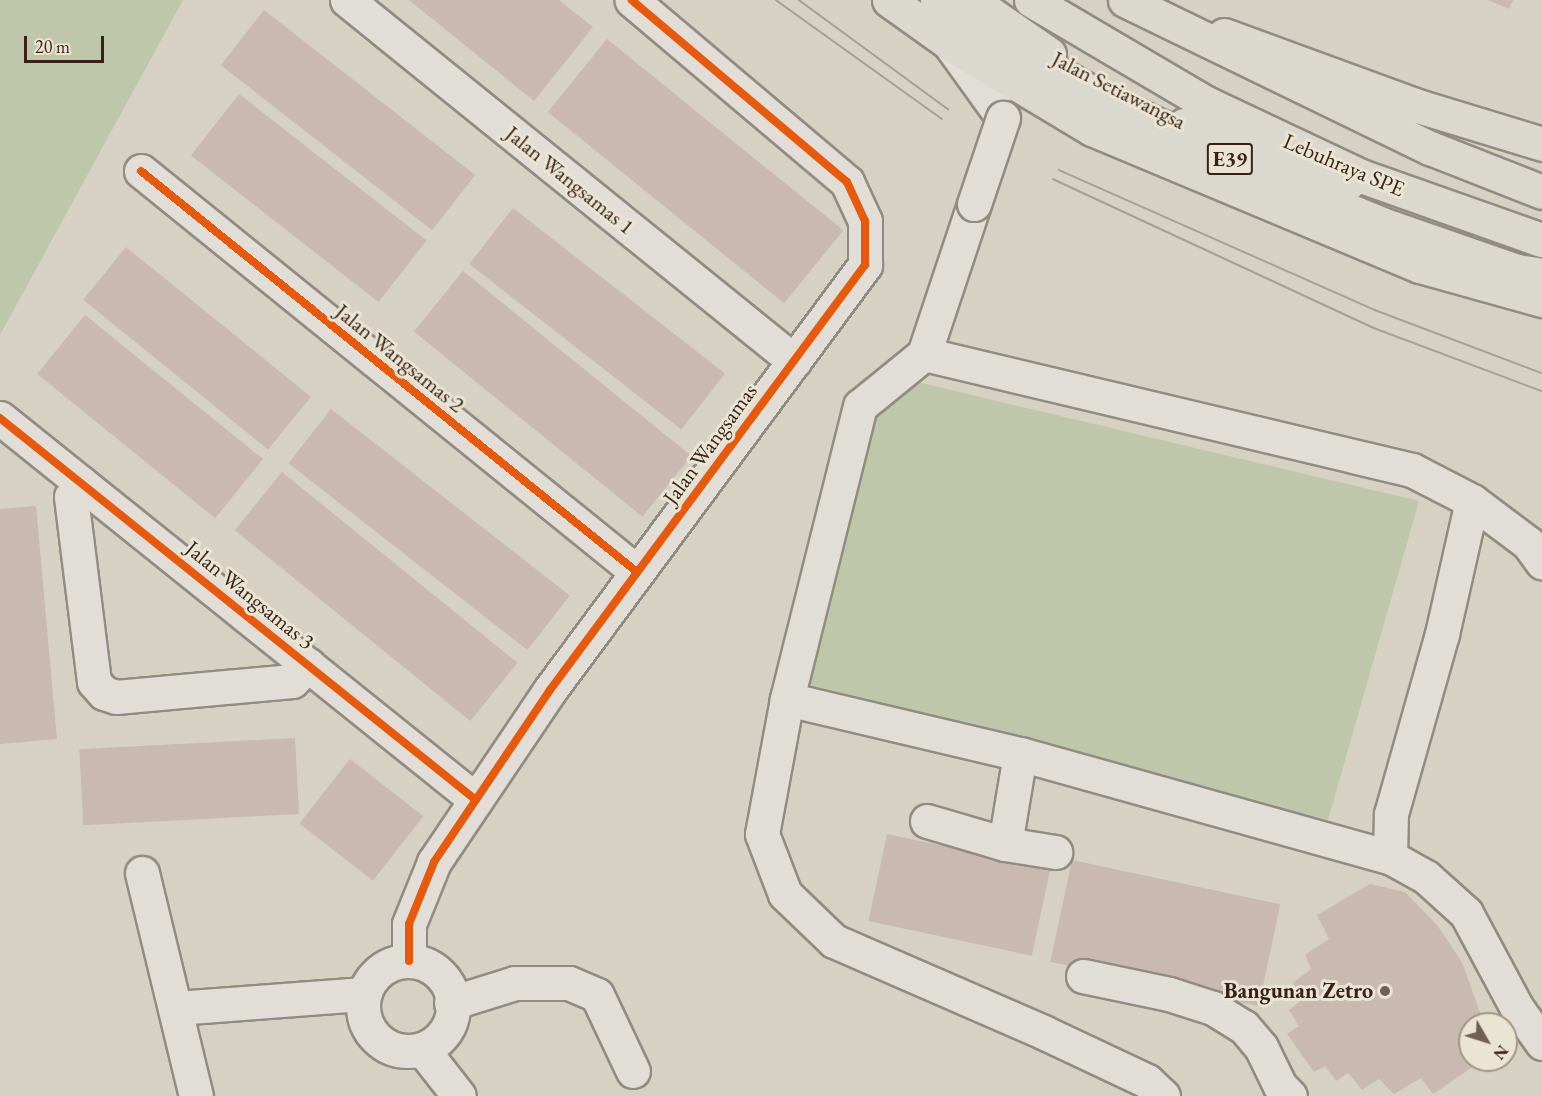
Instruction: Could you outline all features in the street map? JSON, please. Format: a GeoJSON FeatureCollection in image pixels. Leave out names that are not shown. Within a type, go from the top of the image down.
{"type":"FeatureCollection","features":[{"type":"Feature","properties":{"kind":"main road"},"geometry":{"type":"LineString","coordinates":[[889,0],[949,43],[1092,129],[1420,266],[1542,300]]}},
{"type":"Feature","properties":{"kind":"main road","name":"E39"},"geometry":{"type":"LineString","coordinates":[[937,0],[1101,98],[1260,174],[1382,224],[1517,271],[1542,275]]}},
{"type":"Feature","properties":{"kind":"main road","name":"Jalan Setiawangsa"},"geometry":{"type":"LineString","coordinates":[[971,0],[1059,61],[1163,117],[1448,219]]}},
{"type":"Feature","properties":{"kind":"main road","name":"Lebuhraya SPE"},"geometry":{"type":"LineString","coordinates":[[1031,0],[1206,103],[1360,176],[1542,240]]}},
{"type":"Feature","properties":{"kind":"main road"},"geometry":{"type":"LineString","coordinates":[[1125,0],[1430,148],[1542,192]]}},
{"type":"Feature","properties":{"kind":"main road"},"geometry":{"type":"LineString","coordinates":[[1149,0],[1345,102],[1477,156]]}},
{"type":"Feature","properties":{"kind":"main road"},"geometry":{"type":"LineString","coordinates":[[1208,29],[1418,106],[1542,144]]}},
{"type":"Feature","properties":{"kind":"street","name":"Jalan Wangsamas 1"},"geometry":{"type":"LineString","coordinates":[[347,0],[794,360]]}},
{"type":"Feature","properties":{"kind":"street","name":"Jalan Wangsamas"},"geometry":{"type":"LineString","coordinates":[[409,961],[409,924],[434,862],[550,690],[865,265],[865,221],[847,182],[632,0]]}},
{"type":"Feature","properties":{"kind":"street"},"geometry":{"type":"LineString","coordinates":[[949,43],[1003,118],[924,354],[860,406],[787,699],[762,834],[785,894],[834,941],[1148,1081],[1163,1096]]}},
{"type":"Feature","properties":{"kind":"street","name":"Jalan Wangsamas 2"},"geometry":{"type":"LineString","coordinates":[[141,171],[637,572]]}},
{"type":"Feature","properties":{"kind":"street"},"geometry":{"type":"LineString","coordinates":[[924,354],[1412,470],[1472,501],[1528,543],[1542,562]]}},
{"type":"Feature","properties":{"kind":"street","name":"Jalan Wangsamas 3"},"geometry":{"type":"LineString","coordinates":[[0,418],[476,800]]}},
{"type":"Feature","properties":{"kind":"street","name":"Jalan Wangsamas 3"},"geometry":{"type":"LineString","coordinates":[[81,483],[71,497],[94,682],[104,693],[116,697],[292,681],[308,665]]}},
{"type":"Feature","properties":{"kind":"street"},"geometry":{"type":"LineString","coordinates":[[1390,857],[1391,814],[1442,634],[1472,501]]}},
{"type":"Feature","properties":{"kind":"street"},"geometry":{"type":"LineString","coordinates":[[787,699],[1020,754],[1390,857],[1426,877],[1466,913],[1517,1008],[1542,1043]]}},
{"type":"Feature","properties":{"kind":"street"},"geometry":{"type":"LineString","coordinates":[[1005,844],[1020,754]]}},
{"type":"Feature","properties":{"kind":"street"},"geometry":{"type":"LineString","coordinates":[[927,821],[1005,844],[1055,852]]}},
{"type":"Feature","properties":{"kind":"street"},"geometry":{"type":"LineString","coordinates":[[142,873],[196,1096]]}},
{"type":"Feature","properties":{"kind":"street"},"geometry":{"type":"LineString","coordinates":[[409,961],[424,964],[439,975],[451,995],[451,1018],[440,1037],[423,1050],[398,1050],[371,1033],[363,1010],[364,994],[380,971],[409,961]]}},
{"type":"Feature","properties":{"kind":"street"},"geometry":{"type":"LineString","coordinates":[[1083,976],[1169,994],[1213,1008],[1244,1027],[1262,1047],[1280,1086],[1290,1096]]}},
{"type":"Feature","properties":{"kind":"street"},"geometry":{"type":"LineString","coordinates":[[451,1003],[515,983],[569,982],[597,995],[633,1071]]}},
{"type":"Feature","properties":{"kind":"street"},"geometry":{"type":"LineString","coordinates":[[176,1008],[364,994]]}},
{"type":"Feature","properties":{"kind":"street"},"geometry":{"type":"LineString","coordinates":[[423,1050],[459,1096]]}},
{"type":"Feature","properties":{"kind":"green space"},"geometry":{"type":"Polygon","coordinates":[[[0,0],[183,0],[0,335],[0,0]]]}},
{"type":"Feature","properties":{"kind":"green space"},"geometry":{"type":"Polygon","coordinates":[[[913,381],[1419,501],[1328,820],[800,693],[869,413],[913,381]]]}},
{"type":"Feature","properties":{"kind":"building"},"geometry":{"type":"Polygon","coordinates":[[[409,0],[559,0],[593,27],[534,101],[409,0]]]}},
{"type":"Feature","properties":{"kind":"building"},"geometry":{"type":"Polygon","coordinates":[[[1488,0],[1513,0],[1509,9],[1488,0]]]}},
{"type":"Feature","properties":{"kind":"building"},"geometry":{"type":"Polygon","coordinates":[[[264,10],[475,175],[432,230],[221,65],[264,10]]]}},
{"type":"Feature","properties":{"kind":"building"},"geometry":{"type":"Polygon","coordinates":[[[607,39],[843,230],[784,303],[548,112],[607,39]]]}},
{"type":"Feature","properties":{"kind":"building"},"geometry":{"type":"Polygon","coordinates":[[[239,94],[427,241],[379,302],[191,155],[239,94]]]}},
{"type":"Feature","properties":{"kind":"building"},"geometry":{"type":"Polygon","coordinates":[[[513,208],[725,374],[681,430],[469,264],[513,208]]]}},
{"type":"Feature","properties":{"kind":"building"},"geometry":{"type":"Polygon","coordinates":[[[126,247],[311,397],[268,450],[83,300],[126,247]]]}},
{"type":"Feature","properties":{"kind":"building"},"geometry":{"type":"Polygon","coordinates":[[[463,271],[691,456],[642,517],[414,332],[463,271]]]}},
{"type":"Feature","properties":{"kind":"building"},"geometry":{"type":"Polygon","coordinates":[[[85,315],[263,459],[215,518],[37,374],[85,315]]]}},
{"type":"Feature","properties":{"kind":"building"},"geometry":{"type":"Polygon","coordinates":[[[331,409],[570,596],[527,650],[289,463],[331,409]]]}},
{"type":"Feature","properties":{"kind":"building"},"geometry":{"type":"Polygon","coordinates":[[[282,472],[517,663],[470,721],[235,530],[282,472]]]}},
{"type":"Feature","properties":{"kind":"building"},"geometry":{"type":"Polygon","coordinates":[[[36,506],[57,739],[0,744],[0,509],[36,506]]]}},
{"type":"Feature","properties":{"kind":"building"},"geometry":{"type":"Polygon","coordinates":[[[295,738],[299,814],[83,825],[79,749],[295,738]]]}},
{"type":"Feature","properties":{"kind":"building"},"geometry":{"type":"Polygon","coordinates":[[[350,759],[423,816],[373,881],[300,824],[350,759]]]}},
{"type":"Feature","properties":{"kind":"building"},"geometry":{"type":"Polygon","coordinates":[[[887,834],[1050,869],[1032,956],[868,921],[887,834]]]}},
{"type":"Feature","properties":{"kind":"building"},"geometry":{"type":"Polygon","coordinates":[[[1072,860],[1280,904],[1259,1006],[1050,962],[1072,860]]]}},
{"type":"Feature","properties":{"kind":"building","name":"Bangunan Zetro"},"geometry":{"type":"Polygon","coordinates":[[[1370,884],[1405,892],[1437,925],[1462,962],[1480,1012],[1458,1012],[1458,1072],[1465,1072],[1433,1094],[1421,1078],[1394,1094],[1379,1079],[1362,1090],[1348,1073],[1336,1081],[1325,1066],[1314,1072],[1287,1034],[1299,1026],[1289,1010],[1303,999],[1293,983],[1311,969],[1305,955],[1329,939],[1317,915],[1370,884]]]}},
{"type":"Feature","properties":{"kind":"tram line"},"geometry":{"type":"LineString","coordinates":[[776,0],[942,119]]}},
{"type":"Feature","properties":{"kind":"tram line"},"geometry":{"type":"LineString","coordinates":[[799,0],[948,109]]}},
{"type":"Feature","properties":{"kind":"tram line"},"geometry":{"type":"LineString","coordinates":[[1059,170],[1375,310],[1542,373]]}},
{"type":"Feature","properties":{"kind":"tram line"},"geometry":{"type":"LineString","coordinates":[[1053,179],[1374,328],[1542,391]]}},
{"type":"Feature","properties":{"kind":"cycle path"},"geometry":{"type":"LineString","coordinates":[[409,961],[409,924],[434,862],[550,690],[865,265],[865,221],[847,182],[632,0]]}},
{"type":"Feature","properties":{"kind":"cycle path"},"geometry":{"type":"LineString","coordinates":[[141,171],[637,572]]}},
{"type":"Feature","properties":{"kind":"cycle path"},"geometry":{"type":"LineString","coordinates":[[0,418],[476,800]]}},
{"type":"Feature","properties":{"kind":"place","name":"Bangunan Zetro"},"geometry":{"type":"Point","coordinates":[1385,991]}}]}
